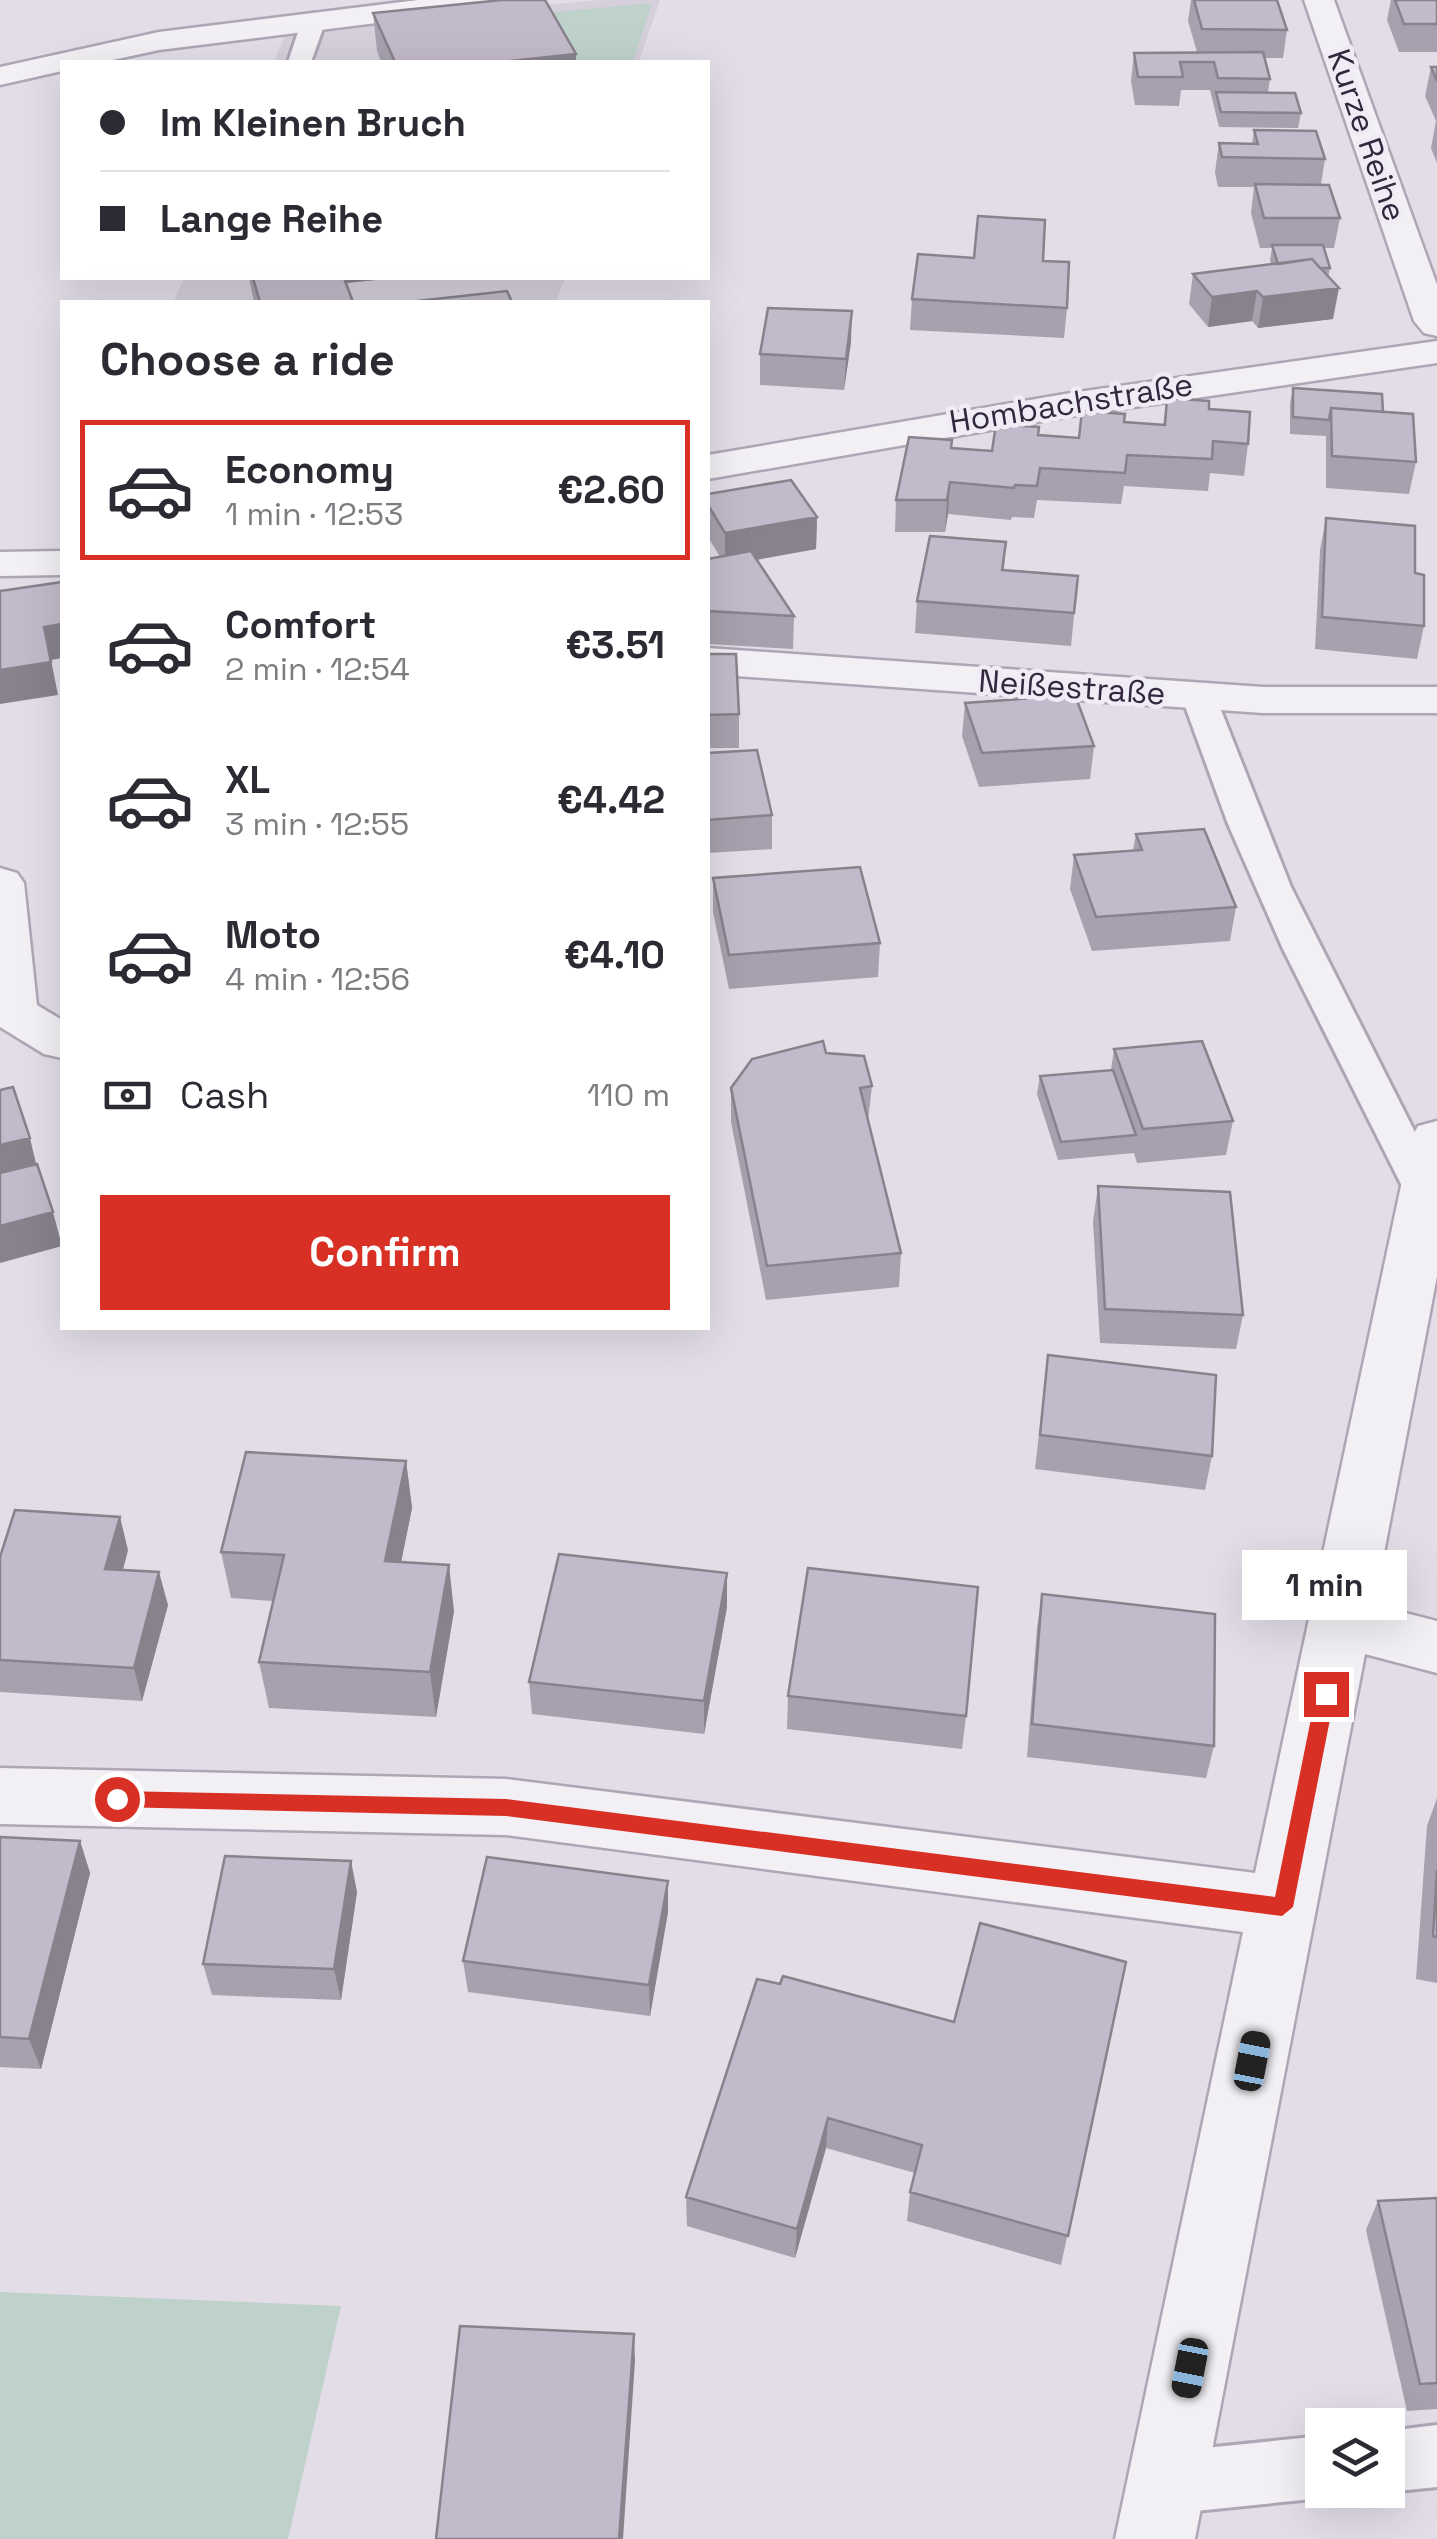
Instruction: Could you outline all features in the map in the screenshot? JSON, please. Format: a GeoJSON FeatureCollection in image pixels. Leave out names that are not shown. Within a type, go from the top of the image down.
{"type":"FeatureCollection","features":[{"type":"Feature","properties":{"kind":"street"},"geometry":{"type":"LineString","coordinates":[[70,60],[158,40],[490,0]]}},
{"type":"Feature","properties":{"kind":"street","name":"Kurze Reihe"},"geometry":{"type":"LineString","coordinates":[[1319,0],[1437,325]]}},
{"type":"Feature","properties":{"kind":"street"},"geometry":{"type":"LineString","coordinates":[[0,76],[60,62]]}},
{"type":"Feature","properties":{"kind":"street","name":"Hombachstraße"},"geometry":{"type":"LineString","coordinates":[[710,467],[929,425],[1186,385],[1437,352]]}},
{"type":"Feature","properties":{"kind":"street"},"geometry":{"type":"LineString","coordinates":[[0,564],[60,564]]}},
{"type":"Feature","properties":{"kind":"street","name":"Neißestraße"},"geometry":{"type":"LineString","coordinates":[[710,661],[1263,700],[1437,700]]}},
{"type":"Feature","properties":{"kind":"street"},"geometry":{"type":"LineString","coordinates":[[0,883],[13,1013],[60,1041]]}},
{"type":"Feature","properties":{"kind":"street"},"geometry":{"type":"LineString","coordinates":[[1161,2511],[1431,1166]]}},
{"type":"Feature","properties":{"kind":"street"},"geometry":{"type":"LineString","coordinates":[[1340,1622],[1437,1647]]}},
{"type":"Feature","properties":{"kind":"street"},"geometry":{"type":"LineString","coordinates":[[0,1796],[506,1808],[1282,1907]]}},
{"type":"Feature","properties":{"kind":"lane"},"geometry":{"type":"LineString","coordinates":[[300,60],[314,20]]}},
{"type":"Feature","properties":{"kind":"lane"},"geometry":{"type":"LineString","coordinates":[[1198,696],[1226,782],[1345,1041],[1431,1166]]}},
{"type":"Feature","properties":{"kind":"lane"},"geometry":{"type":"LineString","coordinates":[[1405,2459],[1437,2456]]}},
{"type":"Feature","properties":{"kind":"lane"},"geometry":{"type":"LineString","coordinates":[[1161,2511],[1305,2473]]}},
{"type":"Feature","properties":{"kind":"shaded area"},"geometry":{"type":"Polygon","coordinates":[[[600,0],[660,0],[640,60],[275,60],[288,28],[600,0]]]}},
{"type":"Feature","properties":{"kind":"shaded area"},"geometry":{"type":"Polygon","coordinates":[[[652,3],[634,60],[559,60],[534,14],[652,3]]]}},
{"type":"Feature","properties":{"kind":"shaded area"},"geometry":{"type":"Polygon","coordinates":[[[183,280],[564,280],[557,300],[174,300],[183,280]]]}},
{"type":"Feature","properties":{"kind":"shaded area"},"geometry":{"type":"Polygon","coordinates":[[[0,2292],[341,2306],[288,2539],[0,2539],[0,2292]]]}},
{"type":"Feature","properties":{"kind":"building"},"geometry":{"type":"Polygon","coordinates":[[[502,0],[545,0],[576,54],[519,60],[394,60],[373,13],[502,0]]]}},
{"type":"Feature","properties":{"kind":"building"},"geometry":{"type":"Polygon","coordinates":[[[1194,0],[1277,0],[1287,30],[1202,29],[1194,0]]]}},
{"type":"Feature","properties":{"kind":"building"},"geometry":{"type":"Polygon","coordinates":[[[1395,0],[1437,0],[1437,24],[1404,24],[1395,0]]]}},
{"type":"Feature","properties":{"kind":"building"},"geometry":{"type":"Polygon","coordinates":[[[1263,52],[1270,79],[1218,78],[1214,62],[1180,62],[1183,77],[1138,77],[1134,53],[1263,52]]]}},
{"type":"Feature","properties":{"kind":"building"},"geometry":{"type":"Polygon","coordinates":[[[1216,92],[1295,93],[1301,113],[1221,112],[1216,92]]]}},
{"type":"Feature","properties":{"kind":"building"},"geometry":{"type":"Polygon","coordinates":[[[1254,130],[1316,131],[1325,159],[1222,157],[1219,143],[1258,144],[1254,130]]]}},
{"type":"Feature","properties":{"kind":"building"},"geometry":{"type":"Polygon","coordinates":[[[1255,184],[1329,185],[1340,218],[1264,218],[1255,184]]]}},
{"type":"Feature","properties":{"kind":"building"},"geometry":{"type":"Polygon","coordinates":[[[978,216],[1045,220],[1043,261],[1069,262],[1067,308],[912,299],[918,254],[974,258],[978,216]]]}},
{"type":"Feature","properties":{"kind":"building"},"geometry":{"type":"Polygon","coordinates":[[[1272,245],[1323,245],[1330,268],[1320,268],[1312,259],[1278,264],[1272,245]]]}},
{"type":"Feature","properties":{"kind":"building"},"geometry":{"type":"Polygon","coordinates":[[[1312,259],[1339,288],[1263,297],[1257,291],[1212,297],[1193,274],[1312,259]]]}},
{"type":"Feature","properties":{"kind":"building"},"geometry":{"type":"Polygon","coordinates":[[[254,280],[345,280],[352,300],[259,300],[254,280]]]}},
{"type":"Feature","properties":{"kind":"building"},"geometry":{"type":"Polygon","coordinates":[[[507,291],[511,300],[426,300],[507,291]]]}},
{"type":"Feature","properties":{"kind":"building"},"geometry":{"type":"Polygon","coordinates":[[[768,308],[852,311],[846,359],[760,354],[768,308]]]}},
{"type":"Feature","properties":{"kind":"building"},"geometry":{"type":"Polygon","coordinates":[[[1293,388],[1382,394],[1383,412],[1331,408],[1329,420],[1293,417],[1293,388]]]}},
{"type":"Feature","properties":{"kind":"building"},"geometry":{"type":"Polygon","coordinates":[[[1167,398],[1209,401],[1209,409],[1250,412],[1248,444],[1213,441],[1212,459],[1127,455],[1125,473],[1040,468],[1037,486],[1014,488],[950,482],[947,500],[896,500],[909,437],[952,440],[951,448],[992,451],[996,424],[1039,427],[1038,435],[1079,438],[1082,411],[1125,414],[1124,422],[1165,425],[1167,398]]]}},
{"type":"Feature","properties":{"kind":"building"},"geometry":{"type":"Polygon","coordinates":[[[1331,408],[1413,414],[1416,462],[1332,456],[1331,408]]]}},
{"type":"Feature","properties":{"kind":"building"},"geometry":{"type":"Polygon","coordinates":[[[791,480],[817,517],[725,533],[710,508],[710,494],[791,480]]]}},
{"type":"Feature","properties":{"kind":"building"},"geometry":{"type":"Polygon","coordinates":[[[1326,518],[1415,526],[1415,573],[1424,575],[1424,626],[1322,617],[1326,518]]]}},
{"type":"Feature","properties":{"kind":"building"},"geometry":{"type":"Polygon","coordinates":[[[930,536],[1006,542],[1002,570],[1078,576],[1074,613],[917,601],[930,536]]]}},
{"type":"Feature","properties":{"kind":"building"},"geometry":{"type":"Polygon","coordinates":[[[751,551],[794,616],[710,611],[710,559],[751,551]]]}},
{"type":"Feature","properties":{"kind":"building"},"geometry":{"type":"Polygon","coordinates":[[[60,582],[60,624],[44,627],[51,662],[0,670],[0,591],[60,582]]]}},
{"type":"Feature","properties":{"kind":"building"},"geometry":{"type":"Polygon","coordinates":[[[710,654],[736,654],[739,714],[710,715],[710,654]]]}},
{"type":"Feature","properties":{"kind":"building"},"geometry":{"type":"Polygon","coordinates":[[[1075,695],[1094,746],[982,753],[965,703],[1075,695]]]}},
{"type":"Feature","properties":{"kind":"building"},"geometry":{"type":"Polygon","coordinates":[[[757,750],[772,815],[710,820],[710,753],[757,750]]]}},
{"type":"Feature","properties":{"kind":"building"},"geometry":{"type":"Polygon","coordinates":[[[1204,829],[1236,907],[1096,917],[1074,855],[1142,850],[1136,834],[1204,829]]]}},
{"type":"Feature","properties":{"kind":"building"},"geometry":{"type":"Polygon","coordinates":[[[860,867],[880,943],[729,955],[713,878],[860,867]]]}},
{"type":"Feature","properties":{"kind":"building"},"geometry":{"type":"Polygon","coordinates":[[[823,1041],[826,1053],[864,1056],[872,1086],[860,1088],[901,1253],[767,1266],[731,1088],[752,1059],[823,1041]]]}},
{"type":"Feature","properties":{"kind":"building"},"geometry":{"type":"Polygon","coordinates":[[[1202,1041],[1233,1121],[1143,1129],[1114,1049],[1202,1041]]]}},
{"type":"Feature","properties":{"kind":"building"},"geometry":{"type":"Polygon","coordinates":[[[1113,1070],[1136,1135],[1061,1142],[1040,1076],[1113,1070]]]}},
{"type":"Feature","properties":{"kind":"building"},"geometry":{"type":"Polygon","coordinates":[[[13,1087],[30,1138],[0,1145],[0,1090],[13,1087]]]}},
{"type":"Feature","properties":{"kind":"building"},"geometry":{"type":"Polygon","coordinates":[[[37,1164],[53,1212],[0,1226],[0,1173],[37,1164]]]}},
{"type":"Feature","properties":{"kind":"building"},"geometry":{"type":"Polygon","coordinates":[[[1098,1186],[1230,1192],[1243,1315],[1105,1309],[1098,1186]]]}},
{"type":"Feature","properties":{"kind":"building"},"geometry":{"type":"Polygon","coordinates":[[[1048,1355],[1216,1375],[1212,1456],[1040,1435],[1048,1355]]]}},
{"type":"Feature","properties":{"kind":"building"},"geometry":{"type":"Polygon","coordinates":[[[246,1452],[406,1461],[385,1561],[449,1565],[430,1672],[259,1662],[284,1555],[221,1552],[246,1452]]]}},
{"type":"Feature","properties":{"kind":"building"},"geometry":{"type":"Polygon","coordinates":[[[15,1510],[120,1517],[105,1569],[159,1572],[134,1668],[0,1660],[0,1557],[15,1510]]]}},
{"type":"Feature","properties":{"kind":"building"},"geometry":{"type":"Polygon","coordinates":[[[559,1554],[727,1573],[704,1701],[529,1682],[559,1554]]]}},
{"type":"Feature","properties":{"kind":"building"},"geometry":{"type":"Polygon","coordinates":[[[808,1568],[978,1587],[966,1716],[788,1696],[808,1568]]]}},
{"type":"Feature","properties":{"kind":"building"},"geometry":{"type":"Polygon","coordinates":[[[1042,1594],[1215,1614],[1214,1746],[1032,1724],[1042,1594]]]}},
{"type":"Feature","properties":{"kind":"building"},"geometry":{"type":"Polygon","coordinates":[[[0,1837],[80,1841],[29,2039],[0,2037],[0,1837]]]}},
{"type":"Feature","properties":{"kind":"building"},"geometry":{"type":"Polygon","coordinates":[[[225,1856],[351,1861],[334,1969],[203,1964],[225,1856]]]}},
{"type":"Feature","properties":{"kind":"building"},"geometry":{"type":"Polygon","coordinates":[[[487,1857],[668,1881],[649,1985],[463,1961],[487,1857]]]}},
{"type":"Feature","properties":{"kind":"building"},"geometry":{"type":"Polygon","coordinates":[[[1437,1870],[1437,1937],[1433,1936],[1437,1870]]]}},
{"type":"Feature","properties":{"kind":"building"},"geometry":{"type":"Polygon","coordinates":[[[980,1923],[1126,1962],[1068,2236],[910,2192],[922,2145],[828,2118],[797,2229],[686,2197],[757,1979],[780,1984],[783,1976],[954,2022],[980,1923]]]}},
{"type":"Feature","properties":{"kind":"building"},"geometry":{"type":"Polygon","coordinates":[[[1437,2198],[1437,2383],[1420,2384],[1378,2201],[1437,2198]]]}},
{"type":"Feature","properties":{"kind":"building"},"geometry":{"type":"Polygon","coordinates":[[[460,2326],[634,2334],[619,2539],[436,2539],[460,2326]]]}},
{"type":"Feature","properties":{"kind":"route"},"geometry":{"type":"LineString","coordinates":[[117,1799],[506,1808],[1282,1907],[1326,1694]]}}]}
